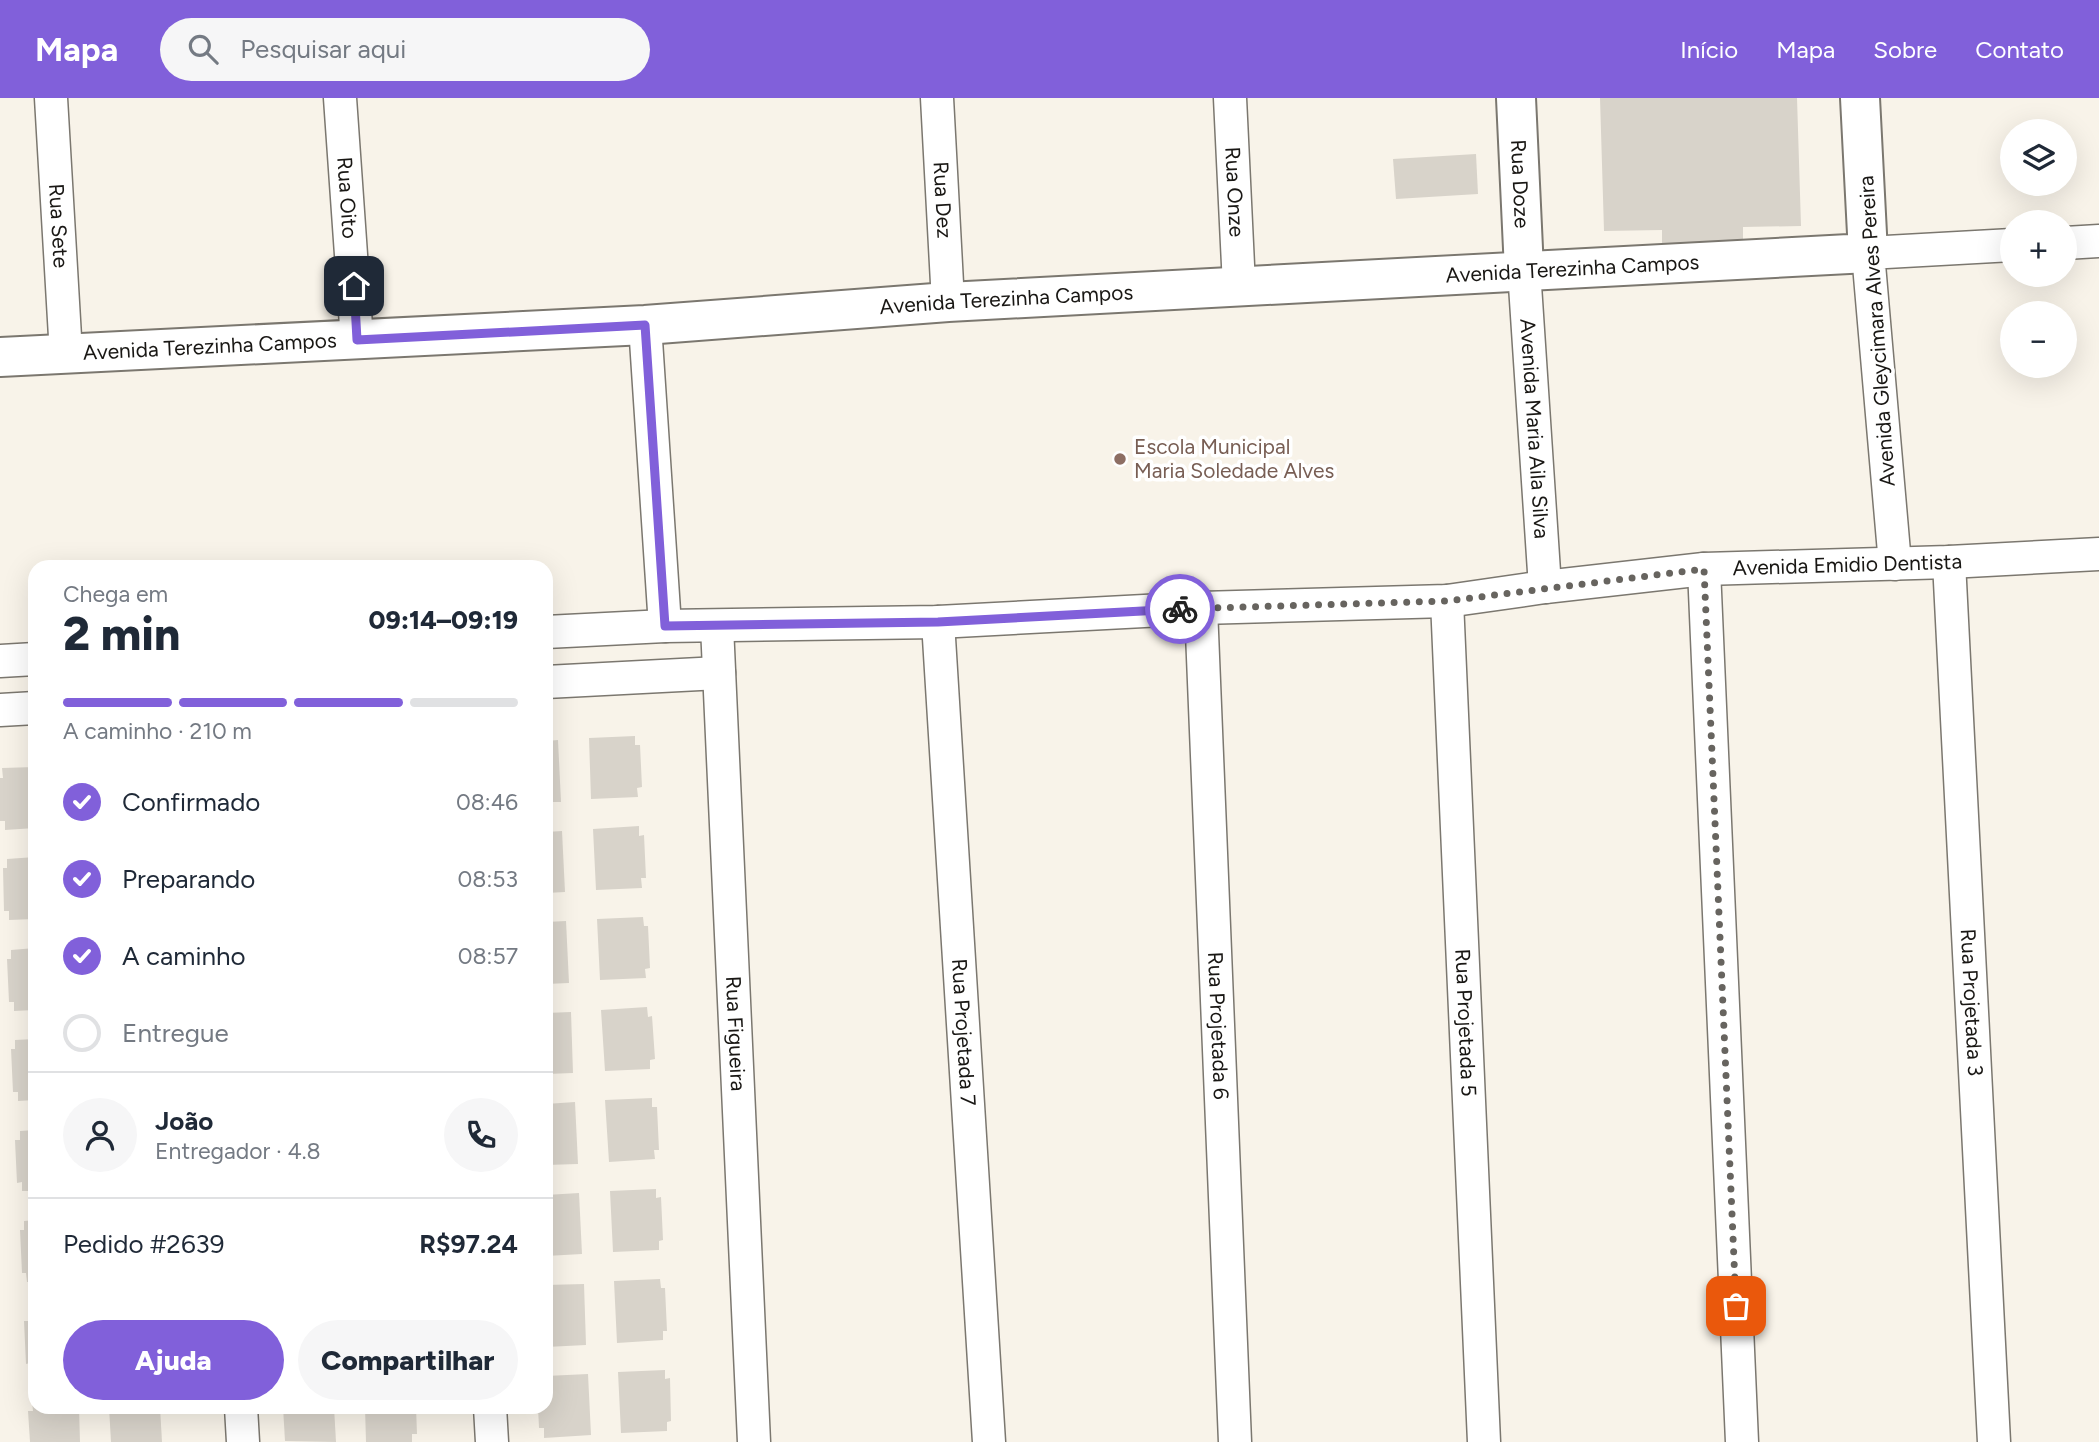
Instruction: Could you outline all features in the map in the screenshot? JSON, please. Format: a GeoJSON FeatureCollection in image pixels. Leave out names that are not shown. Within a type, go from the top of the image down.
{"type":"FeatureCollection","features":[{"type":"Feature","properties":{"kind":"street","name":"Rua Sete"},"geometry":{"type":"LineString","coordinates":[[51,98],[66,354]]}},
{"type":"Feature","properties":{"kind":"street","name":"Rua Oito"},"geometry":{"type":"LineString","coordinates":[[340,98],[357,340]]}},
{"type":"Feature","properties":{"kind":"street","name":"Rua Dez"},"geometry":{"type":"LineString","coordinates":[[937,98],[948,302]]}},
{"type":"Feature","properties":{"kind":"street","name":"Rua Onze"},"geometry":{"type":"LineString","coordinates":[[1230,98],[1239,286]]}},
{"type":"Feature","properties":{"kind":"street","name":"Rua Doze"},"geometry":{"type":"LineString","coordinates":[[1516,98],[1524,270]]}},
{"type":"Feature","properties":{"kind":"street","name":"Avenida Gleycimara Alves Pereira"},"geometry":{"type":"LineString","coordinates":[[1860,98],[1868,253],[1895,564]]}},
{"type":"Feature","properties":{"kind":"street"},"geometry":{"type":"LineString","coordinates":[[2077,242],[2099,241]]}},
{"type":"Feature","properties":{"kind":"street","name":"Avenida Terezinha Campos"},"geometry":{"type":"LineString","coordinates":[[0,357],[645,325],[948,302],[2000,246]]}},
{"type":"Feature","properties":{"kind":"street","name":"Avenida Maria Aila Silva"},"geometry":{"type":"LineString","coordinates":[[1524,270],[1545,587]]}},
{"type":"Feature","properties":{"kind":"street"},"geometry":{"type":"LineString","coordinates":[[645,325],[665,626]]}},
{"type":"Feature","properties":{"kind":"street","name":"Avenida Emidio Dentista"},"geometry":{"type":"LineString","coordinates":[[553,632],[665,626],[938,622],[1201,608],[1447,601],[1704,569],[1949,562],[2099,554]]}},
{"type":"Feature","properties":{"kind":"street","name":"Rua Projetada 3"},"geometry":{"type":"LineString","coordinates":[[1949,562],[1994,1442]]}},
{"type":"Feature","properties":{"kind":"street"},"geometry":{"type":"LineString","coordinates":[[1704,569],[1742,1442]]}},
{"type":"Feature","properties":{"kind":"street","name":"Rua Projetada 5"},"geometry":{"type":"LineString","coordinates":[[1447,601],[1483,1442]]}},
{"type":"Feature","properties":{"kind":"street","name":"Rua Projetada 6"},"geometry":{"type":"LineString","coordinates":[[1201,608],[1235,1442]]}},
{"type":"Feature","properties":{"kind":"street","name":"Rua Projetada 7"},"geometry":{"type":"LineString","coordinates":[[938,622],[989,1442]]}},
{"type":"Feature","properties":{"kind":"street","name":"Rua Figueira"},"geometry":{"type":"LineString","coordinates":[[717,626],[754,1442]]}},
{"type":"Feature","properties":{"kind":"street"},"geometry":{"type":"LineString","coordinates":[[0,661],[28,659]]}},
{"type":"Feature","properties":{"kind":"street"},"geometry":{"type":"LineString","coordinates":[[553,682],[719,673]]}},
{"type":"Feature","properties":{"kind":"street"},"geometry":{"type":"LineString","coordinates":[[0,710],[28,708]]}},
{"type":"Feature","properties":{"kind":"street"},"geometry":{"type":"LineString","coordinates":[[241,1414],[243,1442]]}},
{"type":"Feature","properties":{"kind":"street"},"geometry":{"type":"LineString","coordinates":[[490,1414],[492,1442]]}},
{"type":"Feature","properties":{"kind":"building"},"geometry":{"type":"Polygon","coordinates":[[[1600,98],[1797,98],[1801,226],[1743,227],[1743,246],[1662,249],[1662,230],[1604,231],[1600,98]]]}},
{"type":"Feature","properties":{"kind":"building"},"geometry":{"type":"Polygon","coordinates":[[[1476,154],[1478,194],[1396,199],[1393,159],[1476,154]]]}},
{"type":"Feature","properties":{"kind":"building"},"geometry":{"type":"Polygon","coordinates":[[[635,736],[635,745],[640,745],[642,787],[637,788],[638,797],[591,799],[589,738],[635,736]]]}},
{"type":"Feature","properties":{"kind":"building"},"geometry":{"type":"Polygon","coordinates":[[[553,740],[558,740],[561,802],[553,802],[553,740]]]}},
{"type":"Feature","properties":{"kind":"building"},"geometry":{"type":"Polygon","coordinates":[[[28,767],[28,828],[5,830],[5,821],[0,821],[2,768],[28,767]]]}},
{"type":"Feature","properties":{"kind":"building"},"geometry":{"type":"Polygon","coordinates":[[[639,826],[639,836],[644,835],[646,878],[641,878],[642,888],[596,890],[593,829],[639,826]]]}},
{"type":"Feature","properties":{"kind":"building"},"geometry":{"type":"Polygon","coordinates":[[[562,831],[565,892],[553,893],[553,832],[562,831]]]}},
{"type":"Feature","properties":{"kind":"building"},"geometry":{"type":"Polygon","coordinates":[[[28,858],[28,919],[9,920],[9,911],[4,911],[3,868],[7,868],[7,859],[28,858]]]}},
{"type":"Feature","properties":{"kind":"building"},"geometry":{"type":"Polygon","coordinates":[[[643,917],[644,926],[648,926],[650,968],[645,969],[646,978],[600,980],[597,919],[643,917]]]}},
{"type":"Feature","properties":{"kind":"building"},"geometry":{"type":"Polygon","coordinates":[[[566,921],[569,983],[553,984],[553,922],[566,921]]]}},
{"type":"Feature","properties":{"kind":"building"},"geometry":{"type":"Polygon","coordinates":[[[28,949],[28,1010],[14,1011],[14,1002],[9,1002],[7,959],[11,959],[11,950],[28,949]]]}},
{"type":"Feature","properties":{"kind":"building"},"geometry":{"type":"Polygon","coordinates":[[[647,1007],[648,1017],[652,1016],[655,1059],[650,1060],[650,1069],[605,1071],[601,1010],[647,1007]]]}},
{"type":"Feature","properties":{"kind":"building"},"geometry":{"type":"Polygon","coordinates":[[[571,1012],[573,1073],[553,1074],[553,1013],[571,1012]]]}},
{"type":"Feature","properties":{"kind":"building"},"geometry":{"type":"Polygon","coordinates":[[[28,1039],[28,1100],[18,1101],[18,1092],[13,1092],[11,1049],[15,1049],[15,1040],[28,1039]]]}},
{"type":"Feature","properties":{"kind":"building"},"geometry":{"type":"Polygon","coordinates":[[[652,1098],[652,1107],[657,1107],[659,1150],[654,1150],[655,1159],[609,1162],[605,1100],[652,1098]]]}},
{"type":"Feature","properties":{"kind":"building"},"geometry":{"type":"Polygon","coordinates":[[[575,1102],[578,1164],[553,1165],[553,1104],[575,1102]]]}},
{"type":"Feature","properties":{"kind":"building"},"geometry":{"type":"Polygon","coordinates":[[[28,1130],[28,1191],[22,1191],[22,1182],[17,1183],[15,1140],[20,1140],[20,1131],[28,1130]]]}},
{"type":"Feature","properties":{"kind":"building"},"geometry":{"type":"Polygon","coordinates":[[[656,1189],[656,1198],[661,1197],[663,1240],[659,1241],[659,1250],[613,1252],[610,1191],[656,1189]]]}},
{"type":"Feature","properties":{"kind":"building"},"geometry":{"type":"Polygon","coordinates":[[[579,1193],[582,1254],[553,1256],[553,1195],[579,1193]]]}},
{"type":"Feature","properties":{"kind":"building"},"geometry":{"type":"Polygon","coordinates":[[[24,1221],[28,1221],[28,1282],[26,1273],[22,1273],[20,1230],[24,1230],[24,1221]]]}},
{"type":"Feature","properties":{"kind":"building"},"geometry":{"type":"Polygon","coordinates":[[[660,1279],[661,1288],[665,1288],[667,1331],[663,1331],[663,1340],[617,1343],[614,1281],[660,1279]]]}},
{"type":"Feature","properties":{"kind":"building"},"geometry":{"type":"Polygon","coordinates":[[[584,1284],[586,1345],[553,1347],[553,1285],[584,1284]]]}},
{"type":"Feature","properties":{"kind":"building"},"geometry":{"type":"Polygon","coordinates":[[[24,1321],[28,1321],[26,1364],[24,1321]]]}},
{"type":"Feature","properties":{"kind":"building"},"geometry":{"type":"Polygon","coordinates":[[[665,1370],[665,1379],[670,1378],[671,1421],[667,1422],[667,1431],[621,1433],[618,1372],[665,1370]]]}},
{"type":"Feature","properties":{"kind":"building"},"geometry":{"type":"Polygon","coordinates":[[[588,1374],[591,1435],[544,1438],[544,1428],[539,1428],[538,1414],[553,1414],[553,1376],[588,1374]]]}},
{"type":"Feature","properties":{"kind":"building"},"geometry":{"type":"Polygon","coordinates":[[[28,1414],[79,1414],[80,1442],[30,1442],[28,1414]]]}},
{"type":"Feature","properties":{"kind":"building"},"geometry":{"type":"Polygon","coordinates":[[[109,1414],[160,1414],[162,1442],[111,1442],[109,1414]]]}},
{"type":"Feature","properties":{"kind":"building"},"geometry":{"type":"Polygon","coordinates":[[[283,1414],[334,1414],[336,1442],[285,1441],[283,1414]]]}},
{"type":"Feature","properties":{"kind":"building"},"geometry":{"type":"Polygon","coordinates":[[[365,1414],[416,1414],[417,1434],[412,1434],[412,1442],[366,1442],[365,1414]]]}},
{"type":"Feature","properties":{"kind":"way so far"},"geometry":{"type":"LineString","coordinates":[[1180,609],[1447,601],[1704,569],[1736,1306]]}},
{"type":"Feature","properties":{"kind":"place","name":"Escola Municipal Maria Soledade Alves"},"geometry":{"type":"Point","coordinates":[1120,459]}},
{"type":"Feature","properties":{"kind":"route"},"geometry":{"type":"LineString","coordinates":[[354,286],[357,340],[645,325],[665,626],[938,622],[1180,609]]}}]}
